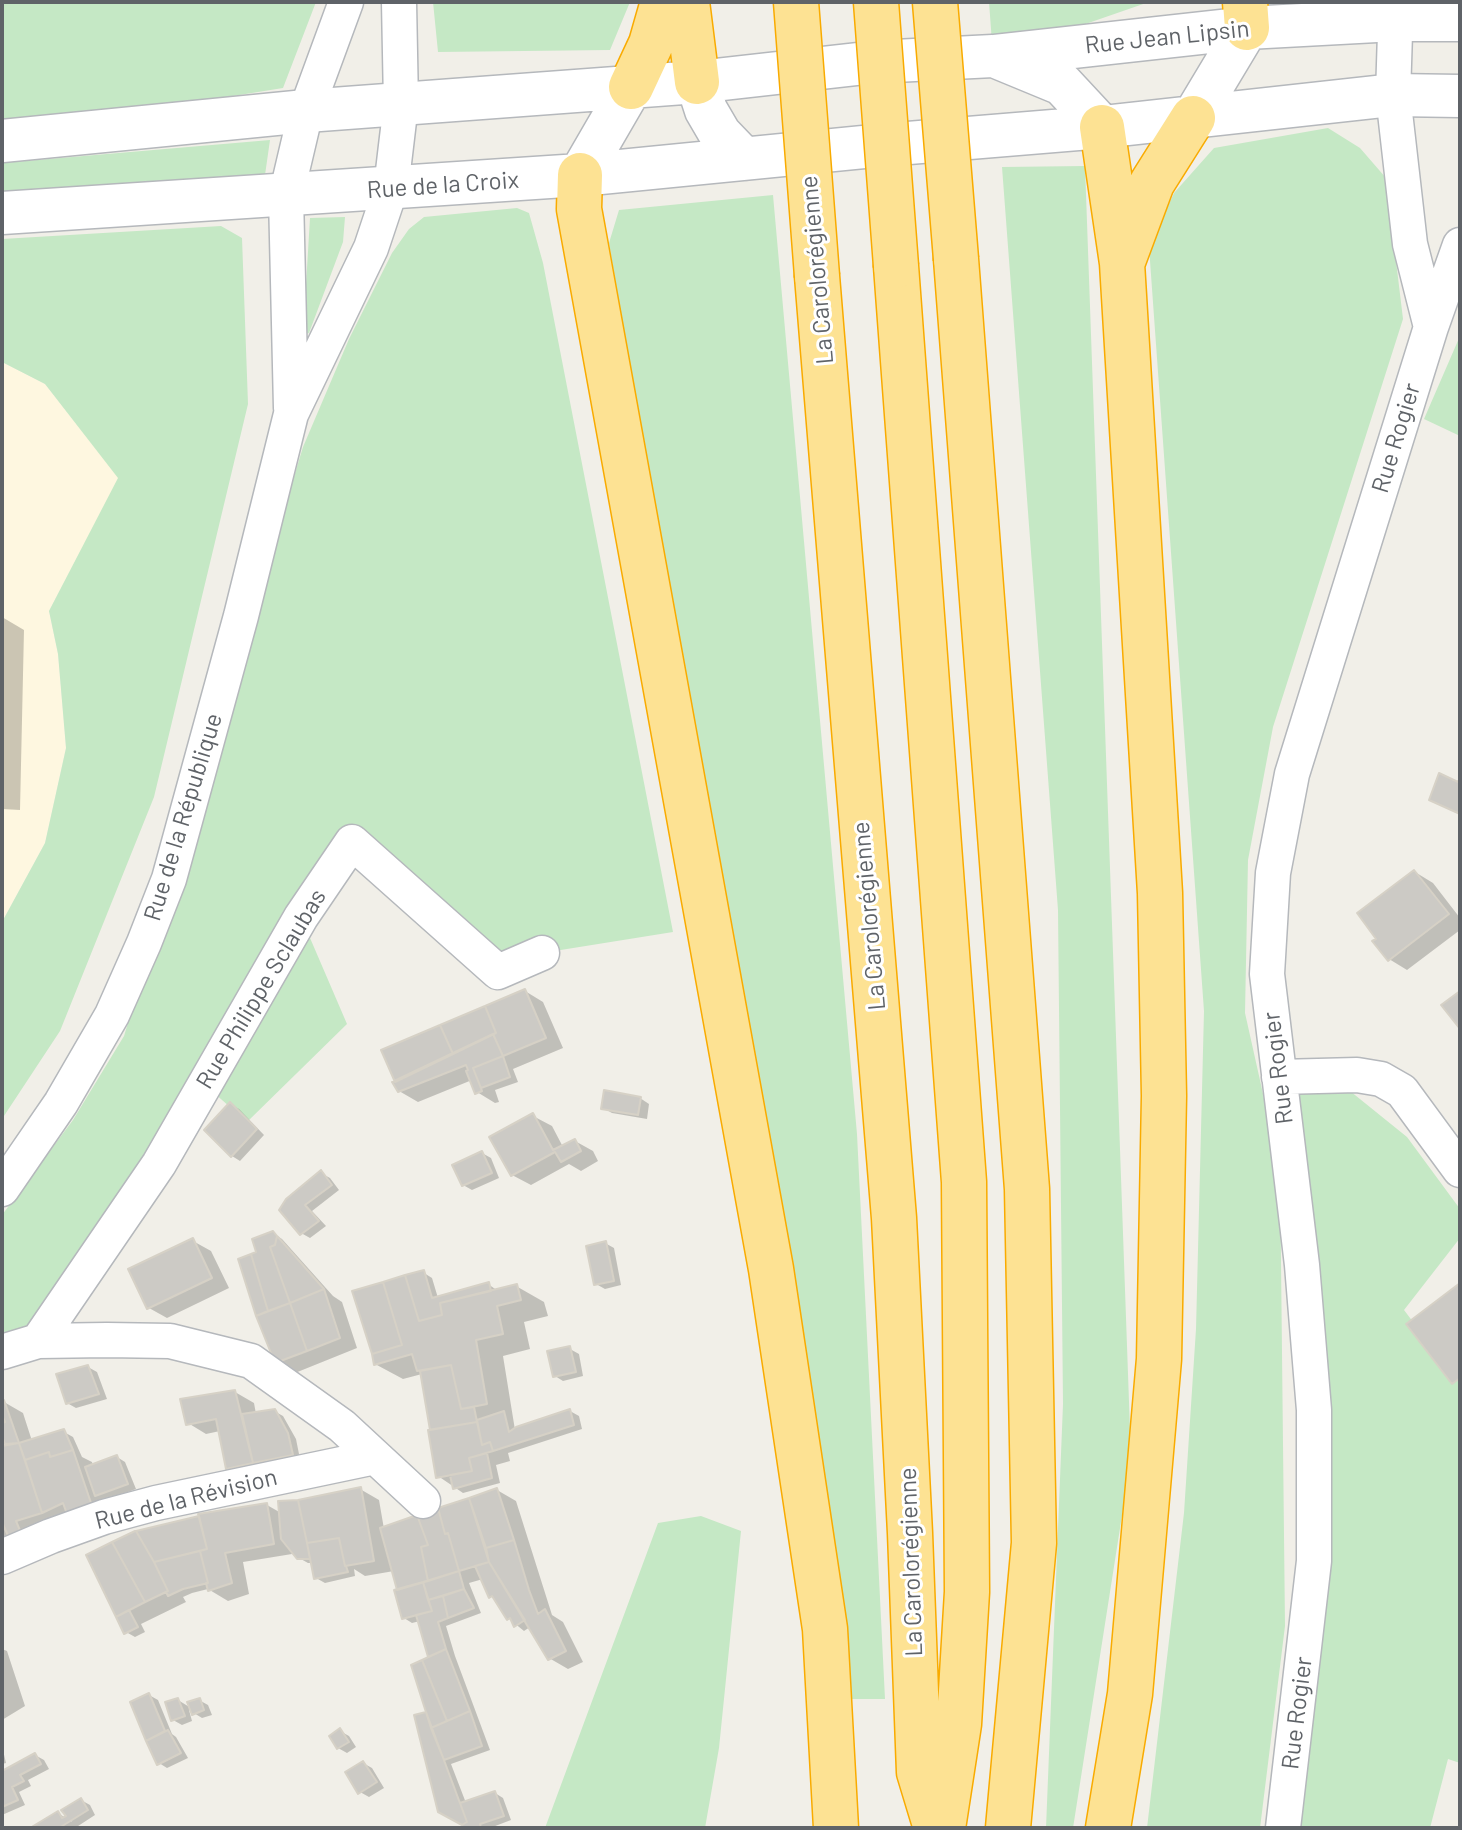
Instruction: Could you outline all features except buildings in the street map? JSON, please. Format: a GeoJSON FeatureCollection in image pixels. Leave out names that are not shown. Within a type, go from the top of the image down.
{"type":"FeatureCollection","features":[{"type":"Feature","properties":{"kind":"highway"},"geometry":{"type":"LineString","coordinates":[[631,87],[651,44],[663,2]]}},
{"type":"Feature","properties":{"kind":"highway"},"geometry":{"type":"LineString","coordinates":[[687,2],[697,82]]}},
{"type":"Feature","properties":{"kind":"highway","name":"La Carolorégienne"},"geometry":{"type":"LineString","coordinates":[[796,2],[894,1218],[919,1772],[936,1828]]}},
{"type":"Feature","properties":{"kind":"highway","name":"La Carolorégienne"},"geometry":{"type":"LineString","coordinates":[[876,2],[964,1182],[967,1592],[959,1724],[943,1828]]}},
{"type":"Feature","properties":{"kind":"highway"},"geometry":{"type":"LineString","coordinates":[[935,2],[1027,1189],[1034,1543],[1008,1828]]}},
{"type":"Feature","properties":{"kind":"highway"},"geometry":{"type":"LineString","coordinates":[[1122,263],[1152,183],[1193,118]]}},
{"type":"Feature","properties":{"kind":"highway"},"geometry":{"type":"LineString","coordinates":[[1102,127],[1122,263],[1160,893],[1164,1096],[1159,1359],[1130,1694],[1108,1828]]}},
{"type":"Feature","properties":{"kind":"highway"},"geometry":{"type":"LineString","coordinates":[[580,175],[579,209],[771,1269],[825,1629],[836,1828]]}},
{"type":"Feature","properties":{"kind":"street"},"geometry":{"type":"LineString","coordinates":[[306,111],[346,2]]}},
{"type":"Feature","properties":{"kind":"street","name":"Rue de la République"},"geometry":{"type":"LineString","coordinates":[[2,1189],[61,1103],[105,1028],[169,879],[241,616],[291,414],[371,248],[391,188],[401,104],[399,2]]}},
{"type":"Feature","properties":{"kind":"street"},"geometry":{"type":"LineString","coordinates":[[1396,11],[1393,95],[1410,244],[1431,327]]}},
{"type":"Feature","properties":{"kind":"street","name":"Rue Jean Lipsin"},"geometry":{"type":"LineString","coordinates":[[697,82],[875,62],[993,56],[1246,15],[1396,11],[1460,20]]}},
{"type":"Feature","properties":{"kind":"street"},"geometry":{"type":"LineString","coordinates":[[1193,118],[1246,15]]}},
{"type":"Feature","properties":{"kind":"street"},"geometry":{"type":"LineString","coordinates":[[993,56],[1062,84],[1102,127],[1393,95],[1460,96]]}},
{"type":"Feature","properties":{"kind":"street"},"geometry":{"type":"LineString","coordinates":[[2,141],[306,111],[697,82],[706,110],[720,134],[744,159]]}},
{"type":"Feature","properties":{"kind":"street"},"geometry":{"type":"LineString","coordinates":[[580,175],[631,87]]}},
{"type":"Feature","properties":{"kind":"street","name":"Rue de la République"},"geometry":{"type":"LineString","coordinates":[[291,414],[286,196],[306,111]]}},
{"type":"Feature","properties":{"kind":"street","name":"Rue de la Croix"},"geometry":{"type":"LineString","coordinates":[[2,213],[580,175],[1102,127]]}},
{"type":"Feature","properties":{"kind":"street","name":"Rue Rogier"},"geometry":{"type":"LineString","coordinates":[[1283,1828],[1314,1561],[1314,1410],[1302,1265],[1267,974],[1273,873],[1292,774],[1431,327],[1460,245]]}},
{"type":"Feature","properties":{"kind":"street","name":"Rue Philippe Sclaubas"},"geometry":{"type":"LineString","coordinates":[[38,1341],[159,1164],[301,917],[352,842],[498,972],[542,953]]}},
{"type":"Feature","properties":{"kind":"street"},"geometry":{"type":"LineString","coordinates":[[1279,1077],[1357,1075],[1381,1079],[1402,1091],[1460,1170]]}},
{"type":"Feature","properties":{"kind":"street"},"geometry":{"type":"LineString","coordinates":[[2,1352],[38,1341],[170,1341],[251,1361],[342,1426],[423,1501]]}},
{"type":"Feature","properties":{"kind":"street","name":"Rue de la Révision"},"geometry":{"type":"LineString","coordinates":[[2,1557],[64,1531],[156,1503],[375,1457]]}},
{"type":"Feature","properties":{"kind":"shaded area"},"geometry":{"type":"Polygon","coordinates":[[[2,362],[45,384],[119,478],[49,611],[58,654],[66,748],[45,843],[2,922],[2,362]]]}},
{"type":"Feature","properties":{"kind":"green space"},"geometry":{"type":"Polygon","coordinates":[[[2,2],[316,2],[283,88],[27,129],[2,129],[2,2]]]}},
{"type":"Feature","properties":{"kind":"green space"},"geometry":{"type":"Polygon","coordinates":[[[433,2],[630,2],[610,50],[438,52],[433,2]]]}},
{"type":"Feature","properties":{"kind":"green space"},"geometry":{"type":"Polygon","coordinates":[[[989,2],[1149,2],[993,56],[989,2]]]}},
{"type":"Feature","properties":{"kind":"green space"},"geometry":{"type":"Polygon","coordinates":[[[1328,128],[1360,148],[1386,178],[1403,319],[1273,727],[1248,860],[1245,1013],[1280,1170],[1285,1626],[1260,1828],[1147,1828],[1184,1513],[1196,1329],[1204,1011],[1149,247],[1174,193],[1214,148],[1328,128]]]}},
{"type":"Feature","properties":{"kind":"green space"},"geometry":{"type":"Polygon","coordinates":[[[270,140],[265,175],[2,193],[2,163],[270,140]]]}},
{"type":"Feature","properties":{"kind":"green space"},"geometry":{"type":"Polygon","coordinates":[[[1085,166],[1131,1458],[1073,1828],[1046,1828],[1063,1404],[1058,910],[1002,167],[1085,166]]]}},
{"type":"Feature","properties":{"kind":"green space"},"geometry":{"type":"Polygon","coordinates":[[[773,195],[857,1134],[885,1699],[852,1699],[609,243],[619,210],[773,195]]]}},
{"type":"Feature","properties":{"kind":"green space"},"geometry":{"type":"Polygon","coordinates":[[[517,208],[529,213],[543,263],[673,932],[542,953],[498,972],[353,842],[301,917],[347,1024],[247,1122],[205,1085],[33,1325],[2,1336],[2,1215],[73,1120],[124,1036],[303,447],[349,339],[392,253],[409,229],[424,217],[517,208]]]}},
{"type":"Feature","properties":{"kind":"green space"},"geometry":{"type":"Polygon","coordinates":[[[345,217],[343,242],[309,333],[303,335],[310,218],[345,217]]]}},
{"type":"Feature","properties":{"kind":"green space"},"geometry":{"type":"Polygon","coordinates":[[[221,226],[242,238],[248,404],[154,797],[60,1031],[2,1119],[2,922],[45,843],[66,748],[58,654],[49,611],[118,478],[45,384],[2,362],[2,239],[221,226]]]}},
{"type":"Feature","properties":{"kind":"green space"},"geometry":{"type":"Polygon","coordinates":[[[1460,336],[1460,436],[1424,419],[1460,336]]]}},
{"type":"Feature","properties":{"kind":"green space"},"geometry":{"type":"Polygon","coordinates":[[[1279,1077],[1350,1091],[1407,1137],[1460,1209],[1460,1238],[1404,1310],[1460,1384],[1460,1763],[1448,1759],[1430,1828],[1283,1828],[1303,1658],[1305,1293],[1279,1077]]]}},
{"type":"Feature","properties":{"kind":"green space"},"geometry":{"type":"Polygon","coordinates":[[[701,1516],[741,1531],[719,1748],[705,1828],[545,1828],[658,1523],[701,1516]]]}}]}
